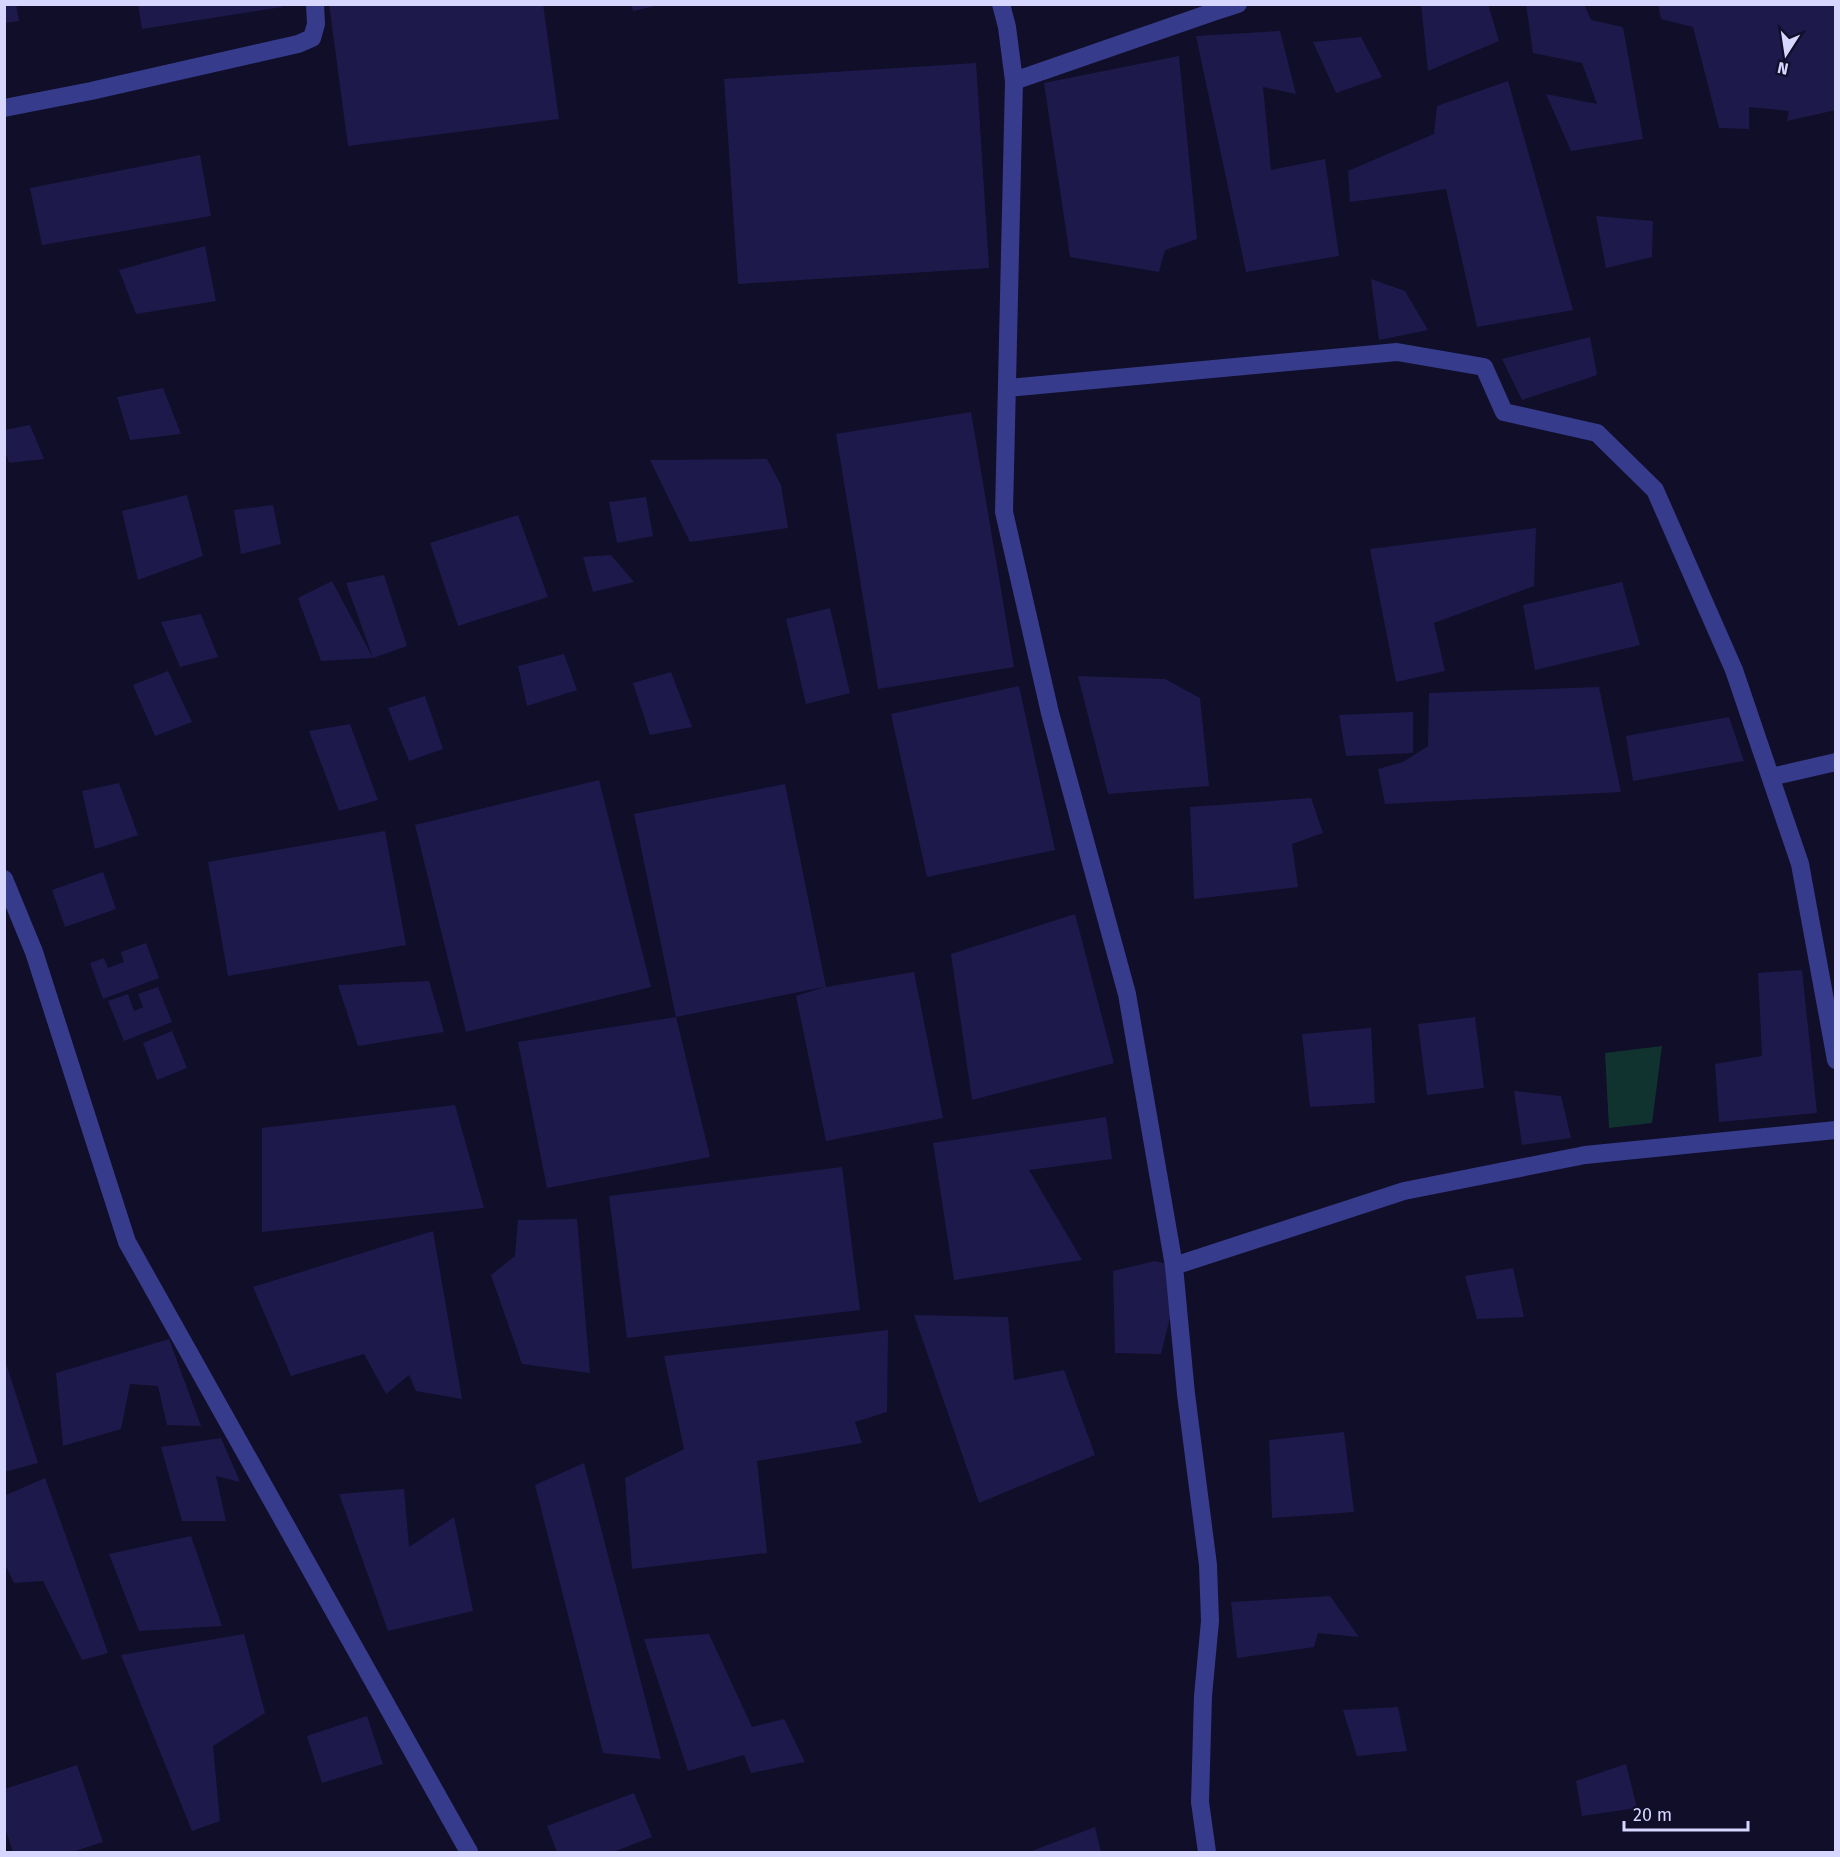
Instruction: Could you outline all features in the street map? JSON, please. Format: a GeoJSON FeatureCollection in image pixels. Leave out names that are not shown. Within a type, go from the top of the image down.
{"type":"FeatureCollection","features":[{"type":"Feature","properties":{"kind":"street"},"geometry":{"type":"LineString","coordinates":[[4,108],[91,91],[298,44],[312,38],[316,24],[315,4]]}},
{"type":"Feature","properties":{"kind":"street"},"geometry":{"type":"LineString","coordinates":[[1001,4],[1007,27],[1014,81],[1004,512],[1050,713],[1127,994],[1174,1266],[1186,1394],[1208,1565],[1210,1621],[1203,1696],[1200,1802],[1207,1852]]}},
{"type":"Feature","properties":{"kind":"street"},"geometry":{"type":"LineString","coordinates":[[1014,81],[1212,8],[1238,4]]}},
{"type":"Feature","properties":{"kind":"street"},"geometry":{"type":"LineString","coordinates":[[1008,388],[1396,352],[1484,367],[1504,412],[1597,433],[1655,490],[1734,670],[1800,864],[1836,1060]]}},
{"type":"Feature","properties":{"kind":"street"},"geometry":{"type":"LineString","coordinates":[[1771,777],[1836,762]]}},
{"type":"Feature","properties":{"kind":"street"},"geometry":{"type":"LineString","coordinates":[[4,879],[34,952],[126,1242],[469,1852]]}},
{"type":"Feature","properties":{"kind":"street"},"geometry":{"type":"LineString","coordinates":[[1174,1266],[1416,1189],[1585,1155],[1836,1131]]}},
{"type":"Feature","properties":{"kind":"green space"},"geometry":{"type":"Polygon","coordinates":[[[1662,1046],[1652,1123],[1609,1128],[1605,1053],[1662,1046]]]}},
{"type":"Feature","properties":{"kind":"building"},"geometry":{"type":"Polygon","coordinates":[[[4,4],[16,4],[19,21],[4,23],[4,4]]]}},
{"type":"Feature","properties":{"kind":"building"},"geometry":{"type":"Polygon","coordinates":[[[138,4],[282,4],[282,7],[142,29],[138,4]]]}},
{"type":"Feature","properties":{"kind":"building"},"geometry":{"type":"Polygon","coordinates":[[[329,4],[543,4],[559,119],[348,146],[329,4]]]}},
{"type":"Feature","properties":{"kind":"building"},"geometry":{"type":"Polygon","coordinates":[[[631,4],[659,4],[659,5],[633,11],[631,4]]]}},
{"type":"Feature","properties":{"kind":"building"},"geometry":{"type":"Polygon","coordinates":[[[1421,4],[1488,4],[1499,41],[1428,71],[1421,4]]]}},
{"type":"Feature","properties":{"kind":"building"},"geometry":{"type":"Polygon","coordinates":[[[1526,4],[1584,4],[1591,20],[1623,27],[1643,139],[1571,151],[1546,94],[1597,104],[1582,63],[1533,53],[1526,4]]]}},
{"type":"Feature","properties":{"kind":"building"},"geometry":{"type":"Polygon","coordinates":[[[1658,4],[1836,4],[1836,110],[1787,121],[1789,111],[1749,107],[1749,129],[1719,128],[1693,27],[1661,19],[1658,4]]]}},
{"type":"Feature","properties":{"kind":"building"},"geometry":{"type":"Polygon","coordinates":[[[1280,31],[1296,94],[1263,87],[1271,170],[1325,159],[1339,256],[1246,272],[1196,36],[1280,31]]]}},
{"type":"Feature","properties":{"kind":"building"},"geometry":{"type":"Polygon","coordinates":[[[1361,37],[1382,77],[1336,93],[1313,42],[1361,37]]]}},
{"type":"Feature","properties":{"kind":"building"},"geometry":{"type":"Polygon","coordinates":[[[1179,56],[1197,239],[1165,250],[1159,272],[1070,257],[1044,83],[1179,56]]]}},
{"type":"Feature","properties":{"kind":"building"},"geometry":{"type":"Polygon","coordinates":[[[976,63],[989,268],[738,284],[724,79],[976,63]]]}},
{"type":"Feature","properties":{"kind":"building"},"geometry":{"type":"Polygon","coordinates":[[[1508,81],[1573,310],[1477,327],[1446,189],[1350,202],[1348,171],[1434,134],[1437,106],[1508,81]]]}},
{"type":"Feature","properties":{"kind":"building"},"geometry":{"type":"Polygon","coordinates":[[[200,155],[211,216],[42,245],[30,188],[200,155]]]}},
{"type":"Feature","properties":{"kind":"building"},"geometry":{"type":"Polygon","coordinates":[[[1596,216],[1653,221],[1652,257],[1606,268],[1596,216]]]}},
{"type":"Feature","properties":{"kind":"building"},"geometry":{"type":"Polygon","coordinates":[[[205,246],[216,301],[136,314],[119,270],[205,246]]]}},
{"type":"Feature","properties":{"kind":"building"},"geometry":{"type":"Polygon","coordinates":[[[1371,279],[1405,291],[1428,330],[1379,340],[1371,279]]]}},
{"type":"Feature","properties":{"kind":"building"},"geometry":{"type":"Polygon","coordinates":[[[1590,337],[1597,375],[1522,400],[1502,359],[1590,337]]]}},
{"type":"Feature","properties":{"kind":"building"},"geometry":{"type":"Polygon","coordinates":[[[163,388],[181,434],[130,440],[117,397],[163,388]]]}},
{"type":"Feature","properties":{"kind":"building"},"geometry":{"type":"Polygon","coordinates":[[[971,412],[1014,667],[878,689],[836,434],[971,412]]]}},
{"type":"Feature","properties":{"kind":"building"},"geometry":{"type":"Polygon","coordinates":[[[30,425],[44,459],[9,463],[4,448],[4,430],[30,425]]]}},
{"type":"Feature","properties":{"kind":"building"},"geometry":{"type":"Polygon","coordinates":[[[767,459],[781,485],[788,528],[690,542],[650,460],[767,459]]]}},
{"type":"Feature","properties":{"kind":"building"},"geometry":{"type":"Polygon","coordinates":[[[187,495],[203,556],[138,580],[122,511],[187,495]]]}},
{"type":"Feature","properties":{"kind":"building"},"geometry":{"type":"Polygon","coordinates":[[[646,497],[653,536],[617,543],[609,502],[646,497]]]}},
{"type":"Feature","properties":{"kind":"building"},"geometry":{"type":"Polygon","coordinates":[[[273,505],[281,544],[241,554],[234,510],[273,505]]]}},
{"type":"Feature","properties":{"kind":"building"},"geometry":{"type":"Polygon","coordinates":[[[518,515],[548,597],[458,626],[430,543],[518,515]]]}},
{"type":"Feature","properties":{"kind":"building"},"geometry":{"type":"Polygon","coordinates":[[[1536,528],[1534,586],[1434,623],[1445,671],[1396,682],[1370,549],[1536,528]]]}},
{"type":"Feature","properties":{"kind":"building"},"geometry":{"type":"Polygon","coordinates":[[[611,555],[634,582],[593,592],[583,557],[611,555]]]}},
{"type":"Feature","properties":{"kind":"building"},"geometry":{"type":"Polygon","coordinates":[[[384,575],[407,646],[373,658],[346,583],[384,575]]]}},
{"type":"Feature","properties":{"kind":"building"},"geometry":{"type":"Polygon","coordinates":[[[332,581],[373,658],[321,661],[298,598],[332,581]]]}},
{"type":"Feature","properties":{"kind":"building"},"geometry":{"type":"Polygon","coordinates":[[[1622,582],[1640,645],[1535,670],[1523,605],[1622,582]]]}},
{"type":"Feature","properties":{"kind":"building"},"geometry":{"type":"Polygon","coordinates":[[[830,608],[850,693],[806,704],[786,619],[830,608]]]}},
{"type":"Feature","properties":{"kind":"building"},"geometry":{"type":"Polygon","coordinates":[[[201,614],[218,657],[180,667],[161,622],[201,614]]]}},
{"type":"Feature","properties":{"kind":"building"},"geometry":{"type":"Polygon","coordinates":[[[564,654],[577,690],[527,706],[518,666],[564,654]]]}},
{"type":"Feature","properties":{"kind":"building"},"geometry":{"type":"Polygon","coordinates":[[[168,671],[192,722],[155,736],[133,685],[168,671]]]}},
{"type":"Feature","properties":{"kind":"building"},"geometry":{"type":"Polygon","coordinates":[[[671,672],[692,727],[650,735],[633,683],[671,672]]]}},
{"type":"Feature","properties":{"kind":"building"},"geometry":{"type":"Polygon","coordinates":[[[1078,676],[1165,679],[1200,698],[1209,786],[1108,794],[1078,676]]]}},
{"type":"Feature","properties":{"kind":"building"},"geometry":{"type":"Polygon","coordinates":[[[1019,686],[1055,850],[927,877],[891,714],[1019,686]]]}},
{"type":"Feature","properties":{"kind":"building"},"geometry":{"type":"Polygon","coordinates":[[[1599,687],[1621,792],[1385,804],[1378,769],[1403,762],[1428,746],[1429,693],[1599,687]]]}},
{"type":"Feature","properties":{"kind":"building"},"geometry":{"type":"Polygon","coordinates":[[[425,696],[443,749],[409,761],[388,708],[425,696]]]}},
{"type":"Feature","properties":{"kind":"building"},"geometry":{"type":"Polygon","coordinates":[[[1413,712],[1413,753],[1346,756],[1339,715],[1413,712]]]}},
{"type":"Feature","properties":{"kind":"building"},"geometry":{"type":"Polygon","coordinates":[[[1729,717],[1744,761],[1633,781],[1626,736],[1729,717]]]}},
{"type":"Feature","properties":{"kind":"building"},"geometry":{"type":"Polygon","coordinates":[[[350,724],[378,800],[339,811],[309,731],[350,724]]]}},
{"type":"Feature","properties":{"kind":"building"},"geometry":{"type":"Polygon","coordinates":[[[599,780],[651,987],[466,1032],[415,825],[599,780]]]}},
{"type":"Feature","properties":{"kind":"building"},"geometry":{"type":"Polygon","coordinates":[[[119,783],[138,835],[95,849],[82,791],[119,783]]]}},
{"type":"Feature","properties":{"kind":"building"},"geometry":{"type":"Polygon","coordinates":[[[785,784],[826,987],[914,972],[943,1118],[826,1141],[796,996],[824,987],[676,1017],[634,814],[785,784]]]}},
{"type":"Feature","properties":{"kind":"building"},"geometry":{"type":"Polygon","coordinates":[[[1311,798],[1323,833],[1292,844],[1298,887],[1194,899],[1190,807],[1311,798]]]}},
{"type":"Feature","properties":{"kind":"building"},"geometry":{"type":"Polygon","coordinates":[[[385,831],[406,945],[228,976],[208,862],[385,831]]]}},
{"type":"Feature","properties":{"kind":"building"},"geometry":{"type":"Polygon","coordinates":[[[103,872],[116,909],[65,927],[52,890],[103,872]]]}},
{"type":"Feature","properties":{"kind":"building"},"geometry":{"type":"Polygon","coordinates":[[[1075,914],[1114,1063],[972,1100],[951,954],[1075,914]]]}},
{"type":"Feature","properties":{"kind":"building"},"geometry":{"type":"Polygon","coordinates":[[[146,943],[159,978],[103,999],[90,963],[104,958],[108,968],[124,962],[121,952],[146,943]]]}},
{"type":"Feature","properties":{"kind":"building"},"geometry":{"type":"Polygon","coordinates":[[[1802,970],[1817,1113],[1719,1122],[1715,1064],[1762,1056],[1758,973],[1802,970]]]}},
{"type":"Feature","properties":{"kind":"building"},"geometry":{"type":"Polygon","coordinates":[[[429,981],[444,1032],[358,1046],[338,985],[429,981]]]}},
{"type":"Feature","properties":{"kind":"building"},"geometry":{"type":"Polygon","coordinates":[[[158,987],[172,1022],[124,1041],[108,1001],[128,994],[134,1011],[143,1007],[138,994],[158,987]]]}},
{"type":"Feature","properties":{"kind":"building"},"geometry":{"type":"Polygon","coordinates":[[[676,1017],[710,1157],[547,1188],[518,1042],[676,1017]]]}},
{"type":"Feature","properties":{"kind":"building"},"geometry":{"type":"Polygon","coordinates":[[[1475,1017],[1484,1088],[1427,1095],[1418,1024],[1475,1017]]]}},
{"type":"Feature","properties":{"kind":"building"},"geometry":{"type":"Polygon","coordinates":[[[1371,1028],[1375,1103],[1310,1107],[1302,1034],[1371,1028]]]}},
{"type":"Feature","properties":{"kind":"building"},"geometry":{"type":"Polygon","coordinates":[[[172,1031],[187,1068],[157,1080],[143,1043],[172,1031]]]}},
{"type":"Feature","properties":{"kind":"building"},"geometry":{"type":"Polygon","coordinates":[[[1514,1091],[1561,1096],[1571,1138],[1522,1145],[1514,1091]]]}},
{"type":"Feature","properties":{"kind":"building"},"geometry":{"type":"Polygon","coordinates":[[[455,1105],[484,1208],[262,1232],[262,1128],[455,1105]]]}},
{"type":"Feature","properties":{"kind":"building"},"geometry":{"type":"Polygon","coordinates":[[[1106,1117],[1112,1159],[1029,1170],[1082,1260],[954,1280],[933,1143],[1106,1117]]]}},
{"type":"Feature","properties":{"kind":"building"},"geometry":{"type":"Polygon","coordinates":[[[842,1167],[860,1310],[627,1338],[609,1196],[842,1167]]]}},
{"type":"Feature","properties":{"kind":"building"},"geometry":{"type":"Polygon","coordinates":[[[577,1219],[590,1373],[522,1364],[491,1275],[515,1256],[518,1220],[577,1219]]]}},
{"type":"Feature","properties":{"kind":"building"},"geometry":{"type":"Polygon","coordinates":[[[433,1231],[462,1399],[416,1391],[409,1375],[386,1394],[364,1354],[291,1376],[253,1287],[433,1231]]]}},
{"type":"Feature","properties":{"kind":"building"},"geometry":{"type":"Polygon","coordinates":[[[1155,1261],[1174,1266],[1176,1293],[1161,1354],[1115,1353],[1113,1271],[1155,1261]]]}},
{"type":"Feature","properties":{"kind":"building"},"geometry":{"type":"Polygon","coordinates":[[[1513,1268],[1524,1317],[1477,1319],[1465,1276],[1513,1268]]]}},
{"type":"Feature","properties":{"kind":"building"},"geometry":{"type":"Polygon","coordinates":[[[914,1315],[1008,1317],[1014,1380],[1064,1370],[1095,1455],[979,1503],[914,1315]]]}},
{"type":"Feature","properties":{"kind":"building"},"geometry":{"type":"Polygon","coordinates":[[[888,1330],[887,1412],[855,1422],[862,1443],[757,1461],[767,1553],[632,1569],[625,1478],[684,1449],[664,1356],[888,1330]]]}},
{"type":"Feature","properties":{"kind":"building"},"geometry":{"type":"Polygon","coordinates":[[[169,1339],[201,1426],[167,1425],[158,1386],[130,1384],[121,1429],[63,1446],[56,1373],[169,1339]]]}},
{"type":"Feature","properties":{"kind":"building"},"geometry":{"type":"Polygon","coordinates":[[[4,1357],[38,1463],[4,1472],[4,1357]]]}},
{"type":"Feature","properties":{"kind":"building"},"geometry":{"type":"Polygon","coordinates":[[[1344,1432],[1354,1512],[1272,1518],[1269,1440],[1344,1432]]]}},
{"type":"Feature","properties":{"kind":"building"},"geometry":{"type":"Polygon","coordinates":[[[221,1438],[240,1482],[216,1476],[226,1521],[182,1521],[161,1447],[221,1438]]]}},
{"type":"Feature","properties":{"kind":"building"},"geometry":{"type":"Polygon","coordinates":[[[584,1463],[661,1759],[603,1753],[535,1485],[584,1463]]]}},
{"type":"Feature","properties":{"kind":"building"},"geometry":{"type":"Polygon","coordinates":[[[45,1478],[108,1653],[82,1660],[43,1581],[14,1583],[4,1562],[4,1496],[45,1478]]]}},
{"type":"Feature","properties":{"kind":"building"},"geometry":{"type":"Polygon","coordinates":[[[404,1489],[409,1547],[454,1517],[473,1611],[388,1631],[339,1494],[404,1489]]]}},
{"type":"Feature","properties":{"kind":"building"},"geometry":{"type":"Polygon","coordinates":[[[191,1536],[222,1626],[139,1631],[109,1554],[191,1536]]]}},
{"type":"Feature","properties":{"kind":"building"},"geometry":{"type":"Polygon","coordinates":[[[1330,1596],[1359,1637],[1318,1633],[1314,1647],[1237,1658],[1231,1602],[1330,1596]]]}},
{"type":"Feature","properties":{"kind":"building"},"geometry":{"type":"Polygon","coordinates":[[[244,1634],[265,1713],[213,1746],[220,1821],[192,1831],[121,1655],[244,1634]]]}},
{"type":"Feature","properties":{"kind":"building"},"geometry":{"type":"Polygon","coordinates":[[[709,1634],[752,1727],[784,1719],[805,1762],[751,1773],[744,1755],[688,1771],[644,1639],[709,1634]]]}},
{"type":"Feature","properties":{"kind":"building"},"geometry":{"type":"Polygon","coordinates":[[[1398,1707],[1407,1751],[1357,1756],[1343,1710],[1398,1707]]]}},
{"type":"Feature","properties":{"kind":"building"},"geometry":{"type":"Polygon","coordinates":[[[367,1716],[383,1764],[322,1783],[307,1736],[367,1716]]]}},
{"type":"Feature","properties":{"kind":"building"},"geometry":{"type":"Polygon","coordinates":[[[1626,1764],[1637,1808],[1582,1816],[1576,1781],[1626,1764]]]}},
{"type":"Feature","properties":{"kind":"building"},"geometry":{"type":"Polygon","coordinates":[[[77,1765],[103,1842],[72,1852],[13,1852],[5,1828],[5,1789],[77,1765]]]}},
{"type":"Feature","properties":{"kind":"building"},"geometry":{"type":"Polygon","coordinates":[[[634,1793],[652,1837],[613,1852],[557,1852],[547,1826],[634,1793]]]}},
{"type":"Feature","properties":{"kind":"building"},"geometry":{"type":"Polygon","coordinates":[[[1095,1827],[1101,1852],[1029,1852],[1095,1827]]]}}]}
